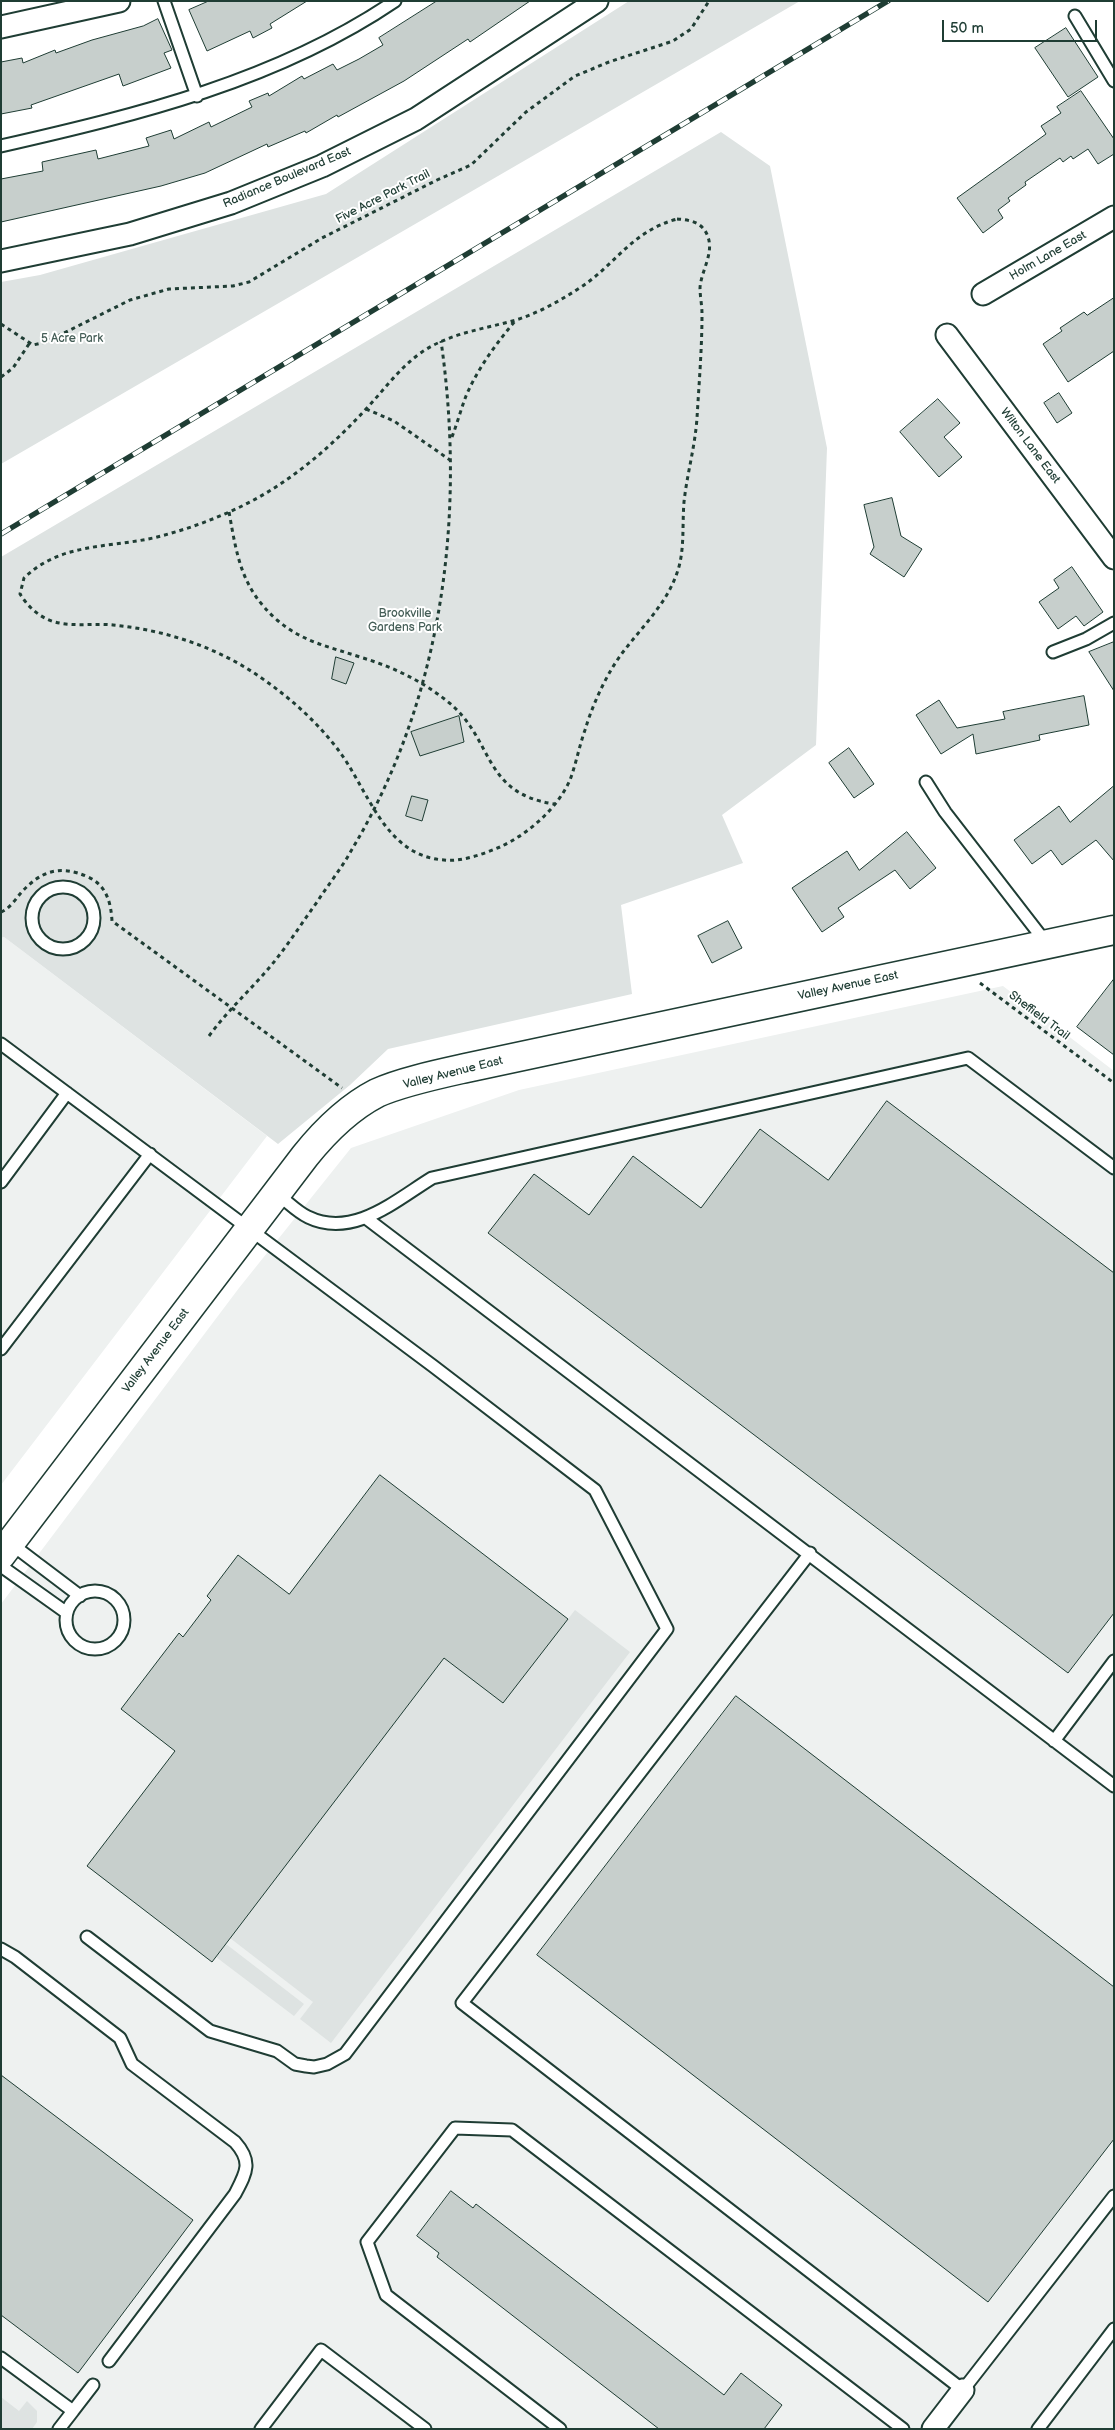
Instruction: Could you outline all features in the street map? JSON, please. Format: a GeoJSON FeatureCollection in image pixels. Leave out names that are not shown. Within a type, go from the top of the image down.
{"type":"FeatureCollection","features":[{"type":"Feature","properties":{"kind":"main road","name":"Valley Avenue East"},"geometry":{"type":"LineString","coordinates":[[4,1555],[249,1228],[319,1138],[357,1106],[378,1093],[458,1069],[1114,930]]}},
{"type":"Feature","properties":{"kind":"street"},"geometry":{"type":"LineString","coordinates":[[1,28],[120,1]]}},
{"type":"Feature","properties":{"kind":"street","name":"Radiance Boulevard East"},"geometry":{"type":"LineString","coordinates":[[1,261],[130,234],[232,202],[322,166],[416,119],[598,1]]}},
{"type":"Feature","properties":{"kind":"street","name":"Holm Lane East"},"geometry":{"type":"LineString","coordinates":[[982,294],[1114,217]]}},
{"type":"Feature","properties":{"kind":"street","name":"Wilton Lane East"},"geometry":{"type":"LineString","coordinates":[[947,335],[1114,558]]}},
{"type":"Feature","properties":{"kind":"street"},"geometry":{"type":"LineString","coordinates":[[933,2429],[963,2390]]}},
{"type":"Feature","properties":{"kind":"lane"},"geometry":{"type":"LineString","coordinates":[[164,1],[197,96]]}},
{"type":"Feature","properties":{"kind":"lane"},"geometry":{"type":"LineString","coordinates":[[1,146],[119,119],[197,96],[294,56],[377,13],[395,1]]}},
{"type":"Feature","properties":{"kind":"lane"},"geometry":{"type":"LineString","coordinates":[[1075,16],[1114,80]]}},
{"type":"Feature","properties":{"kind":"lane"},"geometry":{"type":"LineString","coordinates":[[1053,652],[1086,639],[1114,623]]}},
{"type":"Feature","properties":{"kind":"lane"},"geometry":{"type":"LineString","coordinates":[[926,782],[946,812],[1047,944]]}},
{"type":"Feature","properties":{"kind":"lane"},"geometry":{"type":"LineString","coordinates":[[61,886],[82,892],[94,910],[95,920],[92,931],[86,940],[78,946],[63,949],[48,946],[34,932],[32,922],[36,902],[51,889],[61,886]]}},
{"type":"Feature","properties":{"kind":"lane"},"geometry":{"type":"LineString","coordinates":[[1,1044],[249,1228],[595,1490],[666,1629],[345,2054],[337,2059],[314,2067],[295,2064],[276,2051],[210,2031],[87,1937]]}},
{"type":"Feature","properties":{"kind":"lane"},"geometry":{"type":"LineString","coordinates":[[277,1194],[308,1217],[335,1224],[366,1218],[432,1178],[968,1058],[1114,1168]]}},
{"type":"Feature","properties":{"kind":"lane"},"geometry":{"type":"LineString","coordinates":[[1,1182],[67,1093]]}},
{"type":"Feature","properties":{"kind":"lane"},"geometry":{"type":"LineString","coordinates":[[1,1349],[150,1154]]}},
{"type":"Feature","properties":{"kind":"lane"},"geometry":{"type":"LineString","coordinates":[[366,1218],[1114,1786]]}},
{"type":"Feature","properties":{"kind":"lane"},"geometry":{"type":"LineString","coordinates":[[810,1554],[462,2003],[963,2390],[1114,2196]]}},
{"type":"Feature","properties":{"kind":"lane"},"geometry":{"type":"LineString","coordinates":[[4,1555],[80,1596]]}},
{"type":"Feature","properties":{"kind":"lane"},"geometry":{"type":"LineString","coordinates":[[4,1555],[67,1613]]}},
{"type":"Feature","properties":{"kind":"lane"},"geometry":{"type":"LineString","coordinates":[[98,1592],[115,1599],[123,1616],[120,1634],[107,1647],[89,1649],[73,1640],[68,1632],[67,1613],[70,1606],[80,1596],[98,1592]]}},
{"type":"Feature","properties":{"kind":"lane"},"geometry":{"type":"LineString","coordinates":[[1054,1741],[1114,1661]]}},
{"type":"Feature","properties":{"kind":"lane"},"geometry":{"type":"LineString","coordinates":[[1,1949],[15,1957],[120,2038],[132,2064],[235,2142],[243,2151],[247,2161],[245,2174],[235,2194],[108,2361]]}},
{"type":"Feature","properties":{"kind":"lane"},"geometry":{"type":"LineString","coordinates":[[560,2429],[386,2295],[367,2242],[455,2128],[512,2130],[902,2429]]}},
{"type":"Feature","properties":{"kind":"lane"},"geometry":{"type":"LineString","coordinates":[[1038,2429],[1114,2329]]}},
{"type":"Feature","properties":{"kind":"lane"},"geometry":{"type":"LineString","coordinates":[[261,2429],[321,2350],[425,2429]]}},
{"type":"Feature","properties":{"kind":"lane"},"geometry":{"type":"LineString","coordinates":[[1,2358],[73,2411]]}},
{"type":"Feature","properties":{"kind":"lane"},"geometry":{"type":"LineString","coordinates":[[59,2429],[93,2385]]}},
{"type":"Feature","properties":{"kind":"path","name":"Five Acre Park Trail"},"geometry":{"type":"LineString","coordinates":[[29,344],[46,342],[80,323],[138,298],[169,289],[233,286],[249,282],[322,238],[471,165],[526,112],[575,76],[609,62],[673,41],[691,29],[709,1]]}},
{"type":"Feature","properties":{"kind":"path"},"geometry":{"type":"LineString","coordinates":[[677,219],[693,220],[702,227],[708,236],[708,258],[700,287],[702,314],[697,420],[684,502],[682,551],[677,574],[643,629],[612,669],[585,728],[569,781],[555,804],[531,827],[509,843],[476,856],[445,861],[428,858],[412,851],[399,841],[387,829],[349,763],[320,727],[286,695],[246,667],[180,638],[111,624],[57,623],[36,612],[20,594],[24,578],[54,557],[76,549],[152,538],[190,527],[228,512],[264,494],[300,470],[326,449],[366,409],[403,366],[440,341],[516,320],[560,301],[585,285],[631,241],[660,224],[677,219]]}},
{"type":"Feature","properties":{"kind":"path"},"geometry":{"type":"LineString","coordinates":[[451,440],[474,380],[494,348],[516,320]]}},
{"type":"Feature","properties":{"kind":"path"},"geometry":{"type":"LineString","coordinates":[[1,324],[6,325],[29,344],[13,368],[1,377]]}},
{"type":"Feature","properties":{"kind":"path"},"geometry":{"type":"LineString","coordinates":[[209,1036],[230,1008],[262,976],[286,946],[351,852],[374,807],[408,730],[439,617],[448,552],[452,487],[451,440],[447,384],[440,341]]}},
{"type":"Feature","properties":{"kind":"path"},"geometry":{"type":"LineString","coordinates":[[366,409],[394,421],[450,461]]}},
{"type":"Feature","properties":{"kind":"path"},"geometry":{"type":"LineString","coordinates":[[228,512],[240,571],[264,607],[278,620],[308,642],[384,665],[422,684],[454,707],[478,737],[493,768],[507,784],[526,797],[555,804]]}},
{"type":"Feature","properties":{"kind":"path"},"geometry":{"type":"LineString","coordinates":[[1,912],[6,910],[26,886],[38,878],[66,869],[76,871],[92,879],[104,890],[109,899],[112,921],[344,1090],[357,1106]]}},
{"type":"Feature","properties":{"kind":"path","name":"Sheffield Trail"},"geometry":{"type":"LineString","coordinates":[[954,964],[1114,1083]]}},
{"type":"Feature","properties":{"kind":"shaded area"},"geometry":{"type":"Polygon","coordinates":[[[4,937],[267,1136],[1,1485],[1,938],[4,937]]]}},
{"type":"Feature","properties":{"kind":"shaded area"},"geometry":{"type":"Polygon","coordinates":[[[1003,986],[1114,1071],[1114,2429],[1,2429],[1,1604],[239,1288],[351,1148],[519,1090],[1003,986]]]}},
{"type":"Feature","properties":{"kind":"green space","name":"5 Acre Park"},"geometry":{"type":"Polygon","coordinates":[[[629,1],[800,1],[1,464],[1,282],[40,275],[326,194],[629,1]]]}},
{"type":"Feature","properties":{"kind":"green space","name":"Brookville Gardens Park"},"geometry":{"type":"Polygon","coordinates":[[[721,132],[770,166],[827,448],[816,745],[722,815],[743,863],[621,905],[632,994],[388,1049],[350,1085],[278,1144],[4,937],[1,938],[1,557],[721,132]]]}},
{"type":"Feature","properties":{"kind":"green space"},"geometry":{"type":"Polygon","coordinates":[[[575,1610],[630,1652],[331,2043],[300,2019],[313,2002],[230,1938],[444,1658],[503,1703],[575,1610]]]}},
{"type":"Feature","properties":{"kind":"green space"},"geometry":{"type":"Polygon","coordinates":[[[226,1944],[304,2004],[294,2016],[216,1957],[226,1944]]]}},
{"type":"Feature","properties":{"kind":"green space"},"geometry":{"type":"Polygon","coordinates":[[[1,2397],[19,2411],[27,2401],[37,2411],[37,2422],[32,2429],[1,2429],[1,2397]]]}},
{"type":"Feature","properties":{"kind":"building"},"geometry":{"type":"Polygon","coordinates":[[[209,1],[307,1],[270,24],[272,28],[253,38],[250,31],[207,51],[189,10],[209,1]]]}},
{"type":"Feature","properties":{"kind":"building"},"geometry":{"type":"Polygon","coordinates":[[[437,1],[530,1],[470,42],[468,39],[404,81],[306,133],[305,131],[268,147],[267,144],[205,173],[161,186],[1,222],[1,179],[43,171],[42,162],[96,150],[98,159],[149,146],[146,138],[171,130],[174,139],[209,122],[211,127],[252,107],[249,101],[268,93],[269,96],[302,76],[304,79],[333,64],[337,70],[359,59],[383,45],[379,38],[437,1]]]}},
{"type":"Feature","properties":{"kind":"building"},"geometry":{"type":"Polygon","coordinates":[[[158,19],[172,50],[164,53],[171,68],[123,86],[119,74],[31,105],[32,108],[1,114],[1,62],[22,58],[23,63],[55,50],[56,53],[92,40],[143,26],[158,19]]]}},
{"type":"Feature","properties":{"kind":"building"},"geometry":{"type":"Polygon","coordinates":[[[1066,28],[1098,77],[1068,97],[1035,48],[1066,28]]]}},
{"type":"Feature","properties":{"kind":"building"},"geometry":{"type":"Polygon","coordinates":[[[1081,91],[1114,139],[1114,154],[1098,164],[1088,149],[1073,159],[1071,156],[1063,162],[1060,158],[1025,182],[1026,185],[1008,198],[1010,201],[998,210],[1003,218],[983,233],[957,198],[1046,134],[1041,126],[1061,113],[1057,107],[1081,91]]]}},
{"type":"Feature","properties":{"kind":"building"},"geometry":{"type":"Polygon","coordinates":[[[1114,298],[1114,351],[1068,382],[1043,344],[1062,331],[1060,328],[1084,312],[1087,315],[1114,298]]]}},
{"type":"Feature","properties":{"kind":"building"},"geometry":{"type":"Polygon","coordinates":[[[1059,393],[1072,413],[1057,423],[1044,403],[1059,393]]]}},
{"type":"Feature","properties":{"kind":"building"},"geometry":{"type":"Polygon","coordinates":[[[938,399],[960,423],[944,437],[962,457],[939,477],[900,432],[938,399]]]}},
{"type":"Feature","properties":{"kind":"building"},"geometry":{"type":"Polygon","coordinates":[[[892,498],[901,536],[922,549],[904,577],[870,554],[874,547],[864,505],[892,498]]]}},
{"type":"Feature","properties":{"kind":"building"},"geometry":{"type":"Polygon","coordinates":[[[1072,567],[1103,612],[1084,626],[1076,616],[1058,629],[1039,602],[1059,588],[1054,580],[1072,567]]]}},
{"type":"Feature","properties":{"kind":"building"},"geometry":{"type":"Polygon","coordinates":[[[1114,642],[1114,691],[1089,652],[1114,642]]]}},
{"type":"Feature","properties":{"kind":"building"},"geometry":{"type":"Polygon","coordinates":[[[336,657],[354,663],[346,684],[332,679],[336,657]]]}},
{"type":"Feature","properties":{"kind":"building"},"geometry":{"type":"Polygon","coordinates":[[[1084,696],[1089,725],[1039,735],[1040,740],[976,754],[973,734],[941,754],[916,715],[939,700],[957,728],[1005,719],[1003,712],[1084,696]]]}},
{"type":"Feature","properties":{"kind":"building"},"geometry":{"type":"Polygon","coordinates":[[[459,716],[464,742],[420,756],[411,732],[459,716]]]}},
{"type":"Feature","properties":{"kind":"building"},"geometry":{"type":"Polygon","coordinates":[[[849,748],[874,784],[854,798],[829,763],[849,748]]]}},
{"type":"Feature","properties":{"kind":"building"},"geometry":{"type":"Polygon","coordinates":[[[1114,786],[1114,861],[1096,840],[1062,865],[1051,850],[1032,864],[1014,840],[1059,806],[1070,822],[1114,786]]]}},
{"type":"Feature","properties":{"kind":"building"},"geometry":{"type":"Polygon","coordinates":[[[412,796],[428,800],[422,821],[406,816],[412,796]]]}},
{"type":"Feature","properties":{"kind":"building"},"geometry":{"type":"Polygon","coordinates":[[[907,832],[936,868],[910,889],[895,870],[838,908],[844,917],[822,932],[792,888],[847,851],[859,870],[907,832]]]}},
{"type":"Feature","properties":{"kind":"building"},"geometry":{"type":"Polygon","coordinates":[[[728,921],[742,948],[712,963],[698,936],[728,921]]]}},
{"type":"Feature","properties":{"kind":"building"},"geometry":{"type":"Polygon","coordinates":[[[1114,979],[1114,1055],[1077,1027],[1114,979]]]}},
{"type":"Feature","properties":{"kind":"building"},"geometry":{"type":"Polygon","coordinates":[[[887,1101],[1114,1273],[1114,1613],[1068,1673],[488,1233],[534,1174],[589,1215],[633,1156],[701,1208],[760,1129],[828,1180],[887,1101]]]}},
{"type":"Feature","properties":{"kind":"building"},"geometry":{"type":"Polygon","coordinates":[[[380,1475],[568,1619],[503,1703],[444,1658],[212,1962],[87,1866],[175,1751],[121,1709],[179,1633],[183,1637],[211,1600],[207,1596],[238,1555],[289,1594],[380,1475]]]}},
{"type":"Feature","properties":{"kind":"building"},"geometry":{"type":"Polygon","coordinates":[[[736,1696],[1114,1987],[1114,2139],[988,2302],[537,1955],[736,1696]]]}},
{"type":"Feature","properties":{"kind":"building"},"geometry":{"type":"Polygon","coordinates":[[[1,2075],[193,2220],[78,2373],[1,2315],[1,2075]]]}},
{"type":"Feature","properties":{"kind":"building"},"geometry":{"type":"Polygon","coordinates":[[[451,2191],[473,2208],[476,2204],[724,2395],[741,2373],[782,2405],[764,2429],[659,2429],[437,2257],[439,2253],[417,2236],[451,2191]]]}},
{"type":"Feature","properties":{"kind":"railway"},"geometry":{"type":"LineString","coordinates":[[1,534],[888,1]]}}]}
